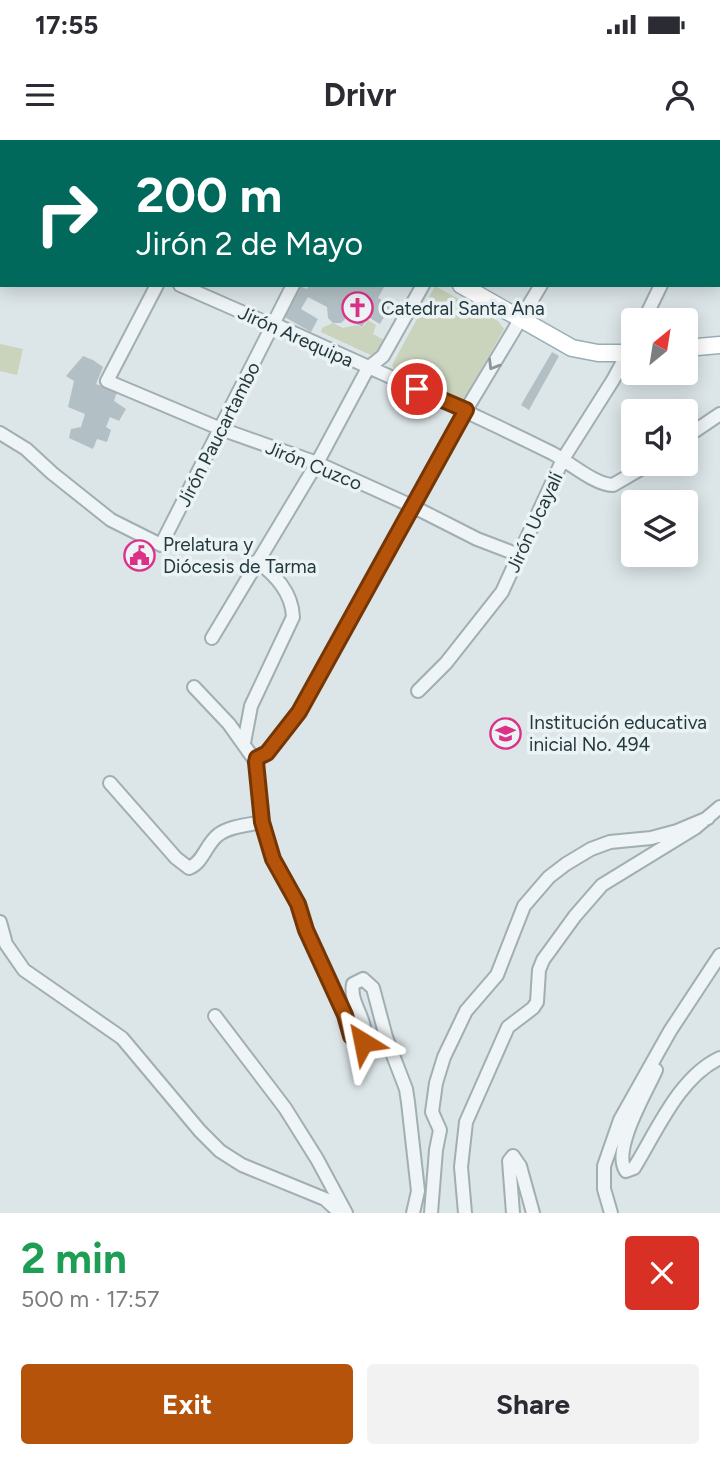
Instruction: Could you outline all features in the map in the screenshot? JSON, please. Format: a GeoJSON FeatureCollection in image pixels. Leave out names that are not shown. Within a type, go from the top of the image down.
{"type":"FeatureCollection","features":[{"type":"Feature","properties":{"kind":"main road"},"geometry":{"type":"LineString","coordinates":[[465,287],[572,348],[598,353],[621,350]]}},
{"type":"Feature","properties":{"kind":"main road"},"geometry":{"type":"LineString","coordinates":[[698,347],[720,345]]}},
{"type":"Feature","properties":{"kind":"street","name":"Jirón Cuzco"},"geometry":{"type":"LineString","coordinates":[[156,287],[107,381],[221,429],[317,463],[477,539],[519,555]]}},
{"type":"Feature","properties":{"kind":"street","name":"Jirón Arequipa"},"geometry":{"type":"LineString","coordinates":[[185,287],[466,410],[563,459],[600,483],[613,485],[628,476]]}},
{"type":"Feature","properties":{"kind":"street","name":"Jirón Paucartambo"},"geometry":{"type":"LineString","coordinates":[[0,433],[26,449],[111,520],[161,545],[292,287]]}},
{"type":"Feature","properties":{"kind":"street"},"geometry":{"type":"LineString","coordinates":[[212,638],[317,463],[368,368],[383,356],[422,287]]}},
{"type":"Feature","properties":{"kind":"street"},"geometry":{"type":"LineString","coordinates":[[256,762],[299,712],[466,410],[540,287]]}},
{"type":"Feature","properties":{"kind":"street"},"geometry":{"type":"LineString","coordinates":[[650,308],[660,287]]}},
{"type":"Feature","properties":{"kind":"street","name":"Jirón Ucayali"},"geometry":{"type":"LineString","coordinates":[[418,691],[446,663],[502,592],[563,459],[621,366]]}},
{"type":"Feature","properties":{"kind":"street"},"geometry":{"type":"LineString","coordinates":[[698,429],[720,414]]}},
{"type":"Feature","properties":{"kind":"street"},"geometry":{"type":"LineString","coordinates":[[244,743],[251,706],[293,617],[290,601],[276,576],[257,561]]}},
{"type":"Feature","properties":{"kind":"street"},"geometry":{"type":"LineString","coordinates":[[194,687],[229,724],[256,762],[262,822],[273,859],[298,904],[306,930],[345,1015],[351,1036],[357,1042],[363,1042],[366,1032],[351,992],[353,984],[363,979],[373,988],[386,1037],[406,1089],[418,1191],[413,1213]]}},
{"type":"Feature","properties":{"kind":"street"},"geometry":{"type":"LineString","coordinates":[[110,783],[188,868],[198,862],[208,845],[222,832],[262,822]]}},
{"type":"Feature","properties":{"kind":"street"},"geometry":{"type":"LineString","coordinates":[[465,1213],[461,1167],[466,1122],[508,1027],[533,1009],[537,1002],[539,970],[543,960],[602,885],[708,818],[720,807]]}},
{"type":"Feature","properties":{"kind":"street"},"geometry":{"type":"LineString","coordinates":[[431,1213],[440,1130],[432,1112],[436,1083],[444,1057],[466,1011],[497,975],[524,906],[550,877],[592,849],[610,842],[651,838],[708,818]]}},
{"type":"Feature","properties":{"kind":"street"},"geometry":{"type":"LineString","coordinates":[[0,922],[6,944],[24,970],[122,1038],[219,1151],[242,1166],[315,1194],[340,1213]]}},
{"type":"Feature","properties":{"kind":"street"},"geometry":{"type":"LineString","coordinates":[[611,1213],[603,1177],[608,1149],[620,1120],[670,1031],[720,956]]}},
{"type":"Feature","properties":{"kind":"street"},"geometry":{"type":"LineString","coordinates":[[215,1016],[285,1108],[346,1213]]}},
{"type":"Feature","properties":{"kind":"street"},"geometry":{"type":"LineString","coordinates":[[651,1065],[656,1071],[626,1136],[623,1167],[629,1171],[634,1168],[678,1096],[710,1062],[720,1058]]}},
{"type":"Feature","properties":{"kind":"street"},"geometry":{"type":"LineString","coordinates":[[513,1213],[509,1161],[513,1156],[520,1166],[533,1213]]}},
{"type":"Feature","properties":{"kind":"green space"},"geometry":{"type":"Polygon","coordinates":[[[434,287],[498,321],[504,329],[464,399],[453,399],[396,372],[392,365],[434,287]]]}},
{"type":"Feature","properties":{"kind":"green space"},"geometry":{"type":"Polygon","coordinates":[[[368,320],[376,325],[373,334],[384,340],[375,357],[321,332],[322,328],[333,323],[343,328],[357,325],[362,328],[368,320]]]}},
{"type":"Feature","properties":{"kind":"green space"},"geometry":{"type":"Polygon","coordinates":[[[0,344],[23,349],[17,375],[0,371],[0,344]]]}},
{"type":"Feature","properties":{"kind":"building","name":"Catedral Santa Ana"},"geometry":{"type":"Polygon","coordinates":[[[296,287],[384,287],[378,298],[391,305],[380,324],[368,317],[362,327],[346,318],[341,323],[333,323],[328,318],[327,307],[308,297],[301,309],[318,319],[311,332],[281,315],[296,287]]]}},
{"type":"Feature","properties":{"kind":"building"},"geometry":{"type":"Polygon","coordinates":[[[552,352],[559,356],[529,410],[521,405],[552,352]]]}},
{"type":"Feature","properties":{"kind":"building"},"geometry":{"type":"Polygon","coordinates":[[[83,356],[103,367],[96,384],[117,392],[114,401],[126,409],[119,421],[110,417],[106,427],[111,430],[107,442],[97,439],[93,449],[69,438],[71,429],[81,427],[85,414],[68,407],[74,381],[66,376],[83,356]]]}},
{"type":"Feature","properties":{"kind":"place","name":"Catedral Santa Ana"},"geometry":{"type":"Point","coordinates":[358,308]}},
{"type":"Feature","properties":{"kind":"place","name":"Prelatura y Diócesis de Tarma"},"geometry":{"type":"Point","coordinates":[140,555]}},
{"type":"Feature","properties":{"kind":"place","name":"Institución educativa inicial No. 494"},"geometry":{"type":"Point","coordinates":[506,733]}},
{"type":"Feature","properties":{"kind":"route"},"geometry":{"type":"LineString","coordinates":[[363,1042],[357,1042],[351,1036],[345,1015],[306,930],[298,904],[273,859],[262,822],[256,762],[259,756],[267,753],[299,712],[466,410],[417,389]]}}]}
